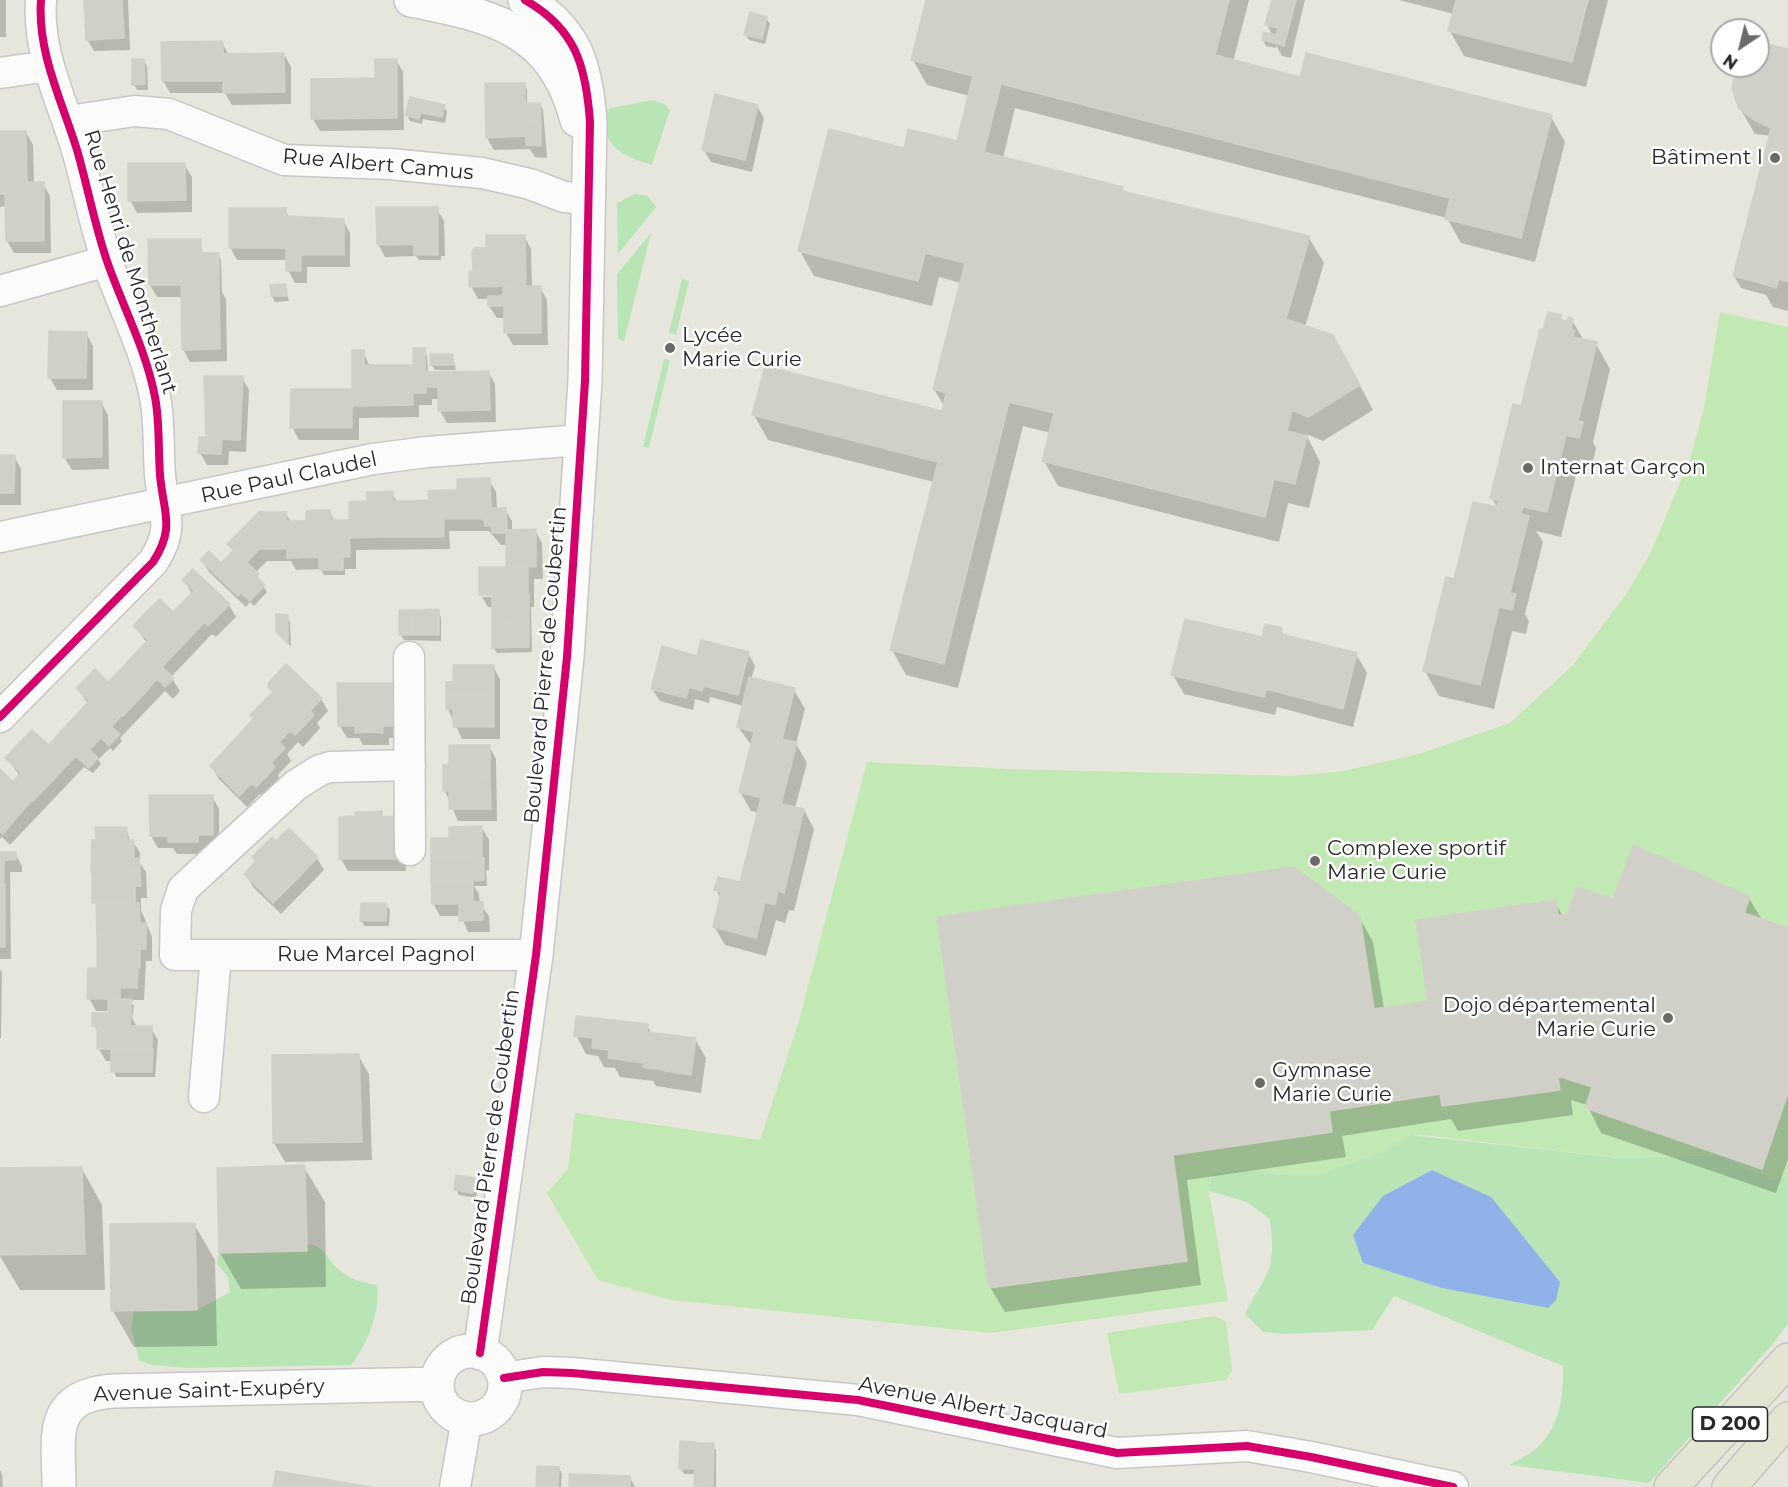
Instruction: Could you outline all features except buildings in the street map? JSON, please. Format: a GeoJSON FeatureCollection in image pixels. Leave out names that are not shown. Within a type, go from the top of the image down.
{"type":"FeatureCollection","features":[{"type":"Feature","properties":{"kind":"main road","name":"D 200"},"geometry":{"type":"LineString","coordinates":[[1671,1487],[1788,1360]]}},
{"type":"Feature","properties":{"kind":"main road","name":"D 200"},"geometry":{"type":"LineString","coordinates":[[1729,1487],[1788,1419]]}},
{"type":"Feature","properties":{"kind":"street","name":"Rue Henri de Montherlant"},"geometry":{"type":"LineString","coordinates":[[0,717],[153,562],[166,536],[168,523],[160,479],[158,418],[151,379],[139,340],[107,261],[68,121],[49,66],[42,36],[41,0]]}},
{"type":"Feature","properties":{"kind":"street","name":"Boulevard Pierre de Coubertin"},"geometry":{"type":"LineString","coordinates":[[411,0],[500,21],[514,29],[538,50],[566,87],[576,118],[587,187]]}},
{"type":"Feature","properties":{"kind":"street","name":"Boulevard Pierre de Coubertin"},"geometry":{"type":"LineString","coordinates":[[480,1353],[537,955],[567,657],[586,353],[588,104],[578,56],[560,26],[525,0]]}},
{"type":"Feature","properties":{"kind":"street"},"geometry":{"type":"LineString","coordinates":[[0,73],[49,66]]}},
{"type":"Feature","properties":{"kind":"street","name":"Rue Albert Camus"},"geometry":{"type":"LineString","coordinates":[[68,121],[135,111],[160,112],[188,119],[284,160],[390,164],[482,173],[530,184],[564,197],[587,187]]}},
{"type":"Feature","properties":{"kind":"street"},"geometry":{"type":"LineString","coordinates":[[0,291],[107,261]]}},
{"type":"Feature","properties":{"kind":"street","name":"Rue Paul Claudel"},"geometry":{"type":"LineString","coordinates":[[0,537],[373,459],[428,452],[581,440]]}},
{"type":"Feature","properties":{"kind":"street"},"geometry":{"type":"LineString","coordinates":[[410,657],[410,850]]}},
{"type":"Feature","properties":{"kind":"street","name":"Rue Marcel Pagnol"},"geometry":{"type":"LineString","coordinates":[[410,765],[320,770],[296,785],[190,882],[178,899],[175,955],[537,955]]}},
{"type":"Feature","properties":{"kind":"street"},"geometry":{"type":"LineString","coordinates":[[204,1097],[216,955]]}},
{"type":"Feature","properties":{"kind":"street"},"geometry":{"type":"LineString","coordinates":[[464,1352],[480,1353],[494,1360],[504,1378],[503,1395],[494,1410],[478,1418],[466,1418],[451,1412],[443,1405],[437,1383],[442,1368],[449,1359],[464,1352]]}},
{"type":"Feature","properties":{"kind":"street","name":"Avenue Albert Jacquard"},"geometry":{"type":"LineString","coordinates":[[504,1378],[543,1372],[572,1373],[858,1400],[1108,1451],[1141,1453],[1247,1446],[1311,1456],[1453,1487]]}},
{"type":"Feature","properties":{"kind":"street","name":"Avenue Saint-Exupéry"},"geometry":{"type":"LineString","coordinates":[[59,1487],[58,1426],[68,1405],[88,1394],[112,1390],[437,1383]]}},
{"type":"Feature","properties":{"kind":"street"},"geometry":{"type":"LineString","coordinates":[[455,1487],[466,1418]]}},
{"type":"Feature","properties":{"kind":"green space"},"geometry":{"type":"Polygon","coordinates":[[[652,100],[664,104],[670,110],[652,165],[631,158],[617,150],[608,137],[600,116],[611,108],[652,100]]]}},
{"type":"Feature","properties":{"kind":"green space"},"geometry":{"type":"Polygon","coordinates":[[[635,194],[648,196],[656,207],[618,254],[617,203],[635,194]]]}},
{"type":"Feature","properties":{"kind":"green space"},"geometry":{"type":"Polygon","coordinates":[[[651,233],[624,341],[618,339],[617,274],[651,233]]]}},
{"type":"Feature","properties":{"kind":"green space"},"geometry":{"type":"Polygon","coordinates":[[[682,279],[689,281],[676,335],[669,333],[682,279]]]}},
{"type":"Feature","properties":{"kind":"green space","name":"Complexe sportif Marie Curie"},"geometry":{"type":"Polygon","coordinates":[[[1720,312],[1788,327],[1788,1175],[1775,1180],[1718,1155],[1620,1158],[1421,1135],[1410,1135],[1380,1153],[1316,1175],[1283,1175],[1241,1169],[1212,1173],[1209,1192],[1228,1301],[991,1333],[671,1300],[598,1280],[547,1193],[568,1169],[575,1113],[760,1140],[798,1024],[867,762],[1011,769],[1292,776],[1344,771],[1419,754],[1510,723],[1574,664],[1627,593],[1651,552],[1690,459],[1704,408],[1720,312]]]}},
{"type":"Feature","properties":{"kind":"green space"},"geometry":{"type":"Polygon","coordinates":[[[664,359],[670,360],[649,448],[643,447],[664,359]]]}},
{"type":"Feature","properties":{"kind":"green space"},"geometry":{"type":"Polygon","coordinates":[[[1410,1135],[1620,1158],[1718,1155],[1775,1180],[1788,1175],[1788,1324],[1649,1483],[1510,1465],[1536,1449],[1552,1429],[1563,1387],[1563,1366],[1394,1296],[1372,1330],[1286,1334],[1263,1332],[1245,1314],[1271,1262],[1270,1219],[1247,1202],[1209,1191],[1212,1173],[1241,1169],[1283,1175],[1316,1175],[1380,1153],[1410,1135]],[[1432,1170],[1383,1196],[1490,1197],[1432,1170]]]}},
{"type":"Feature","properties":{"kind":"green space"},"geometry":{"type":"Polygon","coordinates":[[[307,1244],[314,1245],[323,1251],[346,1275],[377,1285],[377,1305],[372,1327],[351,1365],[187,1368],[152,1365],[139,1360],[131,1328],[134,1311],[197,1310],[230,1292],[228,1277],[217,1264],[219,1253],[306,1251],[307,1244]]]}},
{"type":"Feature","properties":{"kind":"green space"},"geometry":{"type":"Polygon","coordinates":[[[1215,1316],[1226,1322],[1232,1371],[1226,1380],[1119,1394],[1107,1333],[1215,1316]]]}},
{"type":"Feature","properties":{"kind":"water"},"geometry":{"type":"Polygon","coordinates":[[[1432,1170],[1491,1197],[1560,1282],[1556,1300],[1548,1308],[1442,1288],[1363,1263],[1353,1235],[1383,1196],[1432,1170]]]}},
{"type":"Feature","properties":{"kind":"cycle path"},"geometry":{"type":"LineString","coordinates":[[0,717],[153,562],[160,550],[166,529],[160,475],[158,416],[151,380],[103,250],[77,150],[52,76],[43,38],[41,0]]}},
{"type":"Feature","properties":{"kind":"cycle path"},"geometry":{"type":"LineString","coordinates":[[480,1353],[536,955],[567,657],[585,381],[590,122],[588,102],[581,66],[567,37],[556,23],[525,0]]}},
{"type":"Feature","properties":{"kind":"cycle path"},"geometry":{"type":"LineString","coordinates":[[504,1378],[543,1372],[572,1373],[858,1400],[1117,1453],[1247,1446],[1453,1487]]}},
{"type":"Feature","properties":{"kind":"place","name":"Bâtiment I"},"geometry":{"type":"Point","coordinates":[1775,158]}},
{"type":"Feature","properties":{"kind":"place","name":"Lycée Marie Curie"},"geometry":{"type":"Point","coordinates":[670,348]}},
{"type":"Feature","properties":{"kind":"place","name":"Internat Garçon"},"geometry":{"type":"Point","coordinates":[1528,468]}},
{"type":"Feature","properties":{"kind":"place","name":"Complexe sportif Marie Curie"},"geometry":{"type":"Point","coordinates":[1315,861]}},
{"type":"Feature","properties":{"kind":"place","name":"Dojo départemental Marie Curie"},"geometry":{"type":"Point","coordinates":[1668,1018]}},
{"type":"Feature","properties":{"kind":"place","name":"Gymnase Marie Curie"},"geometry":{"type":"Point","coordinates":[1260,1083]}}]}
